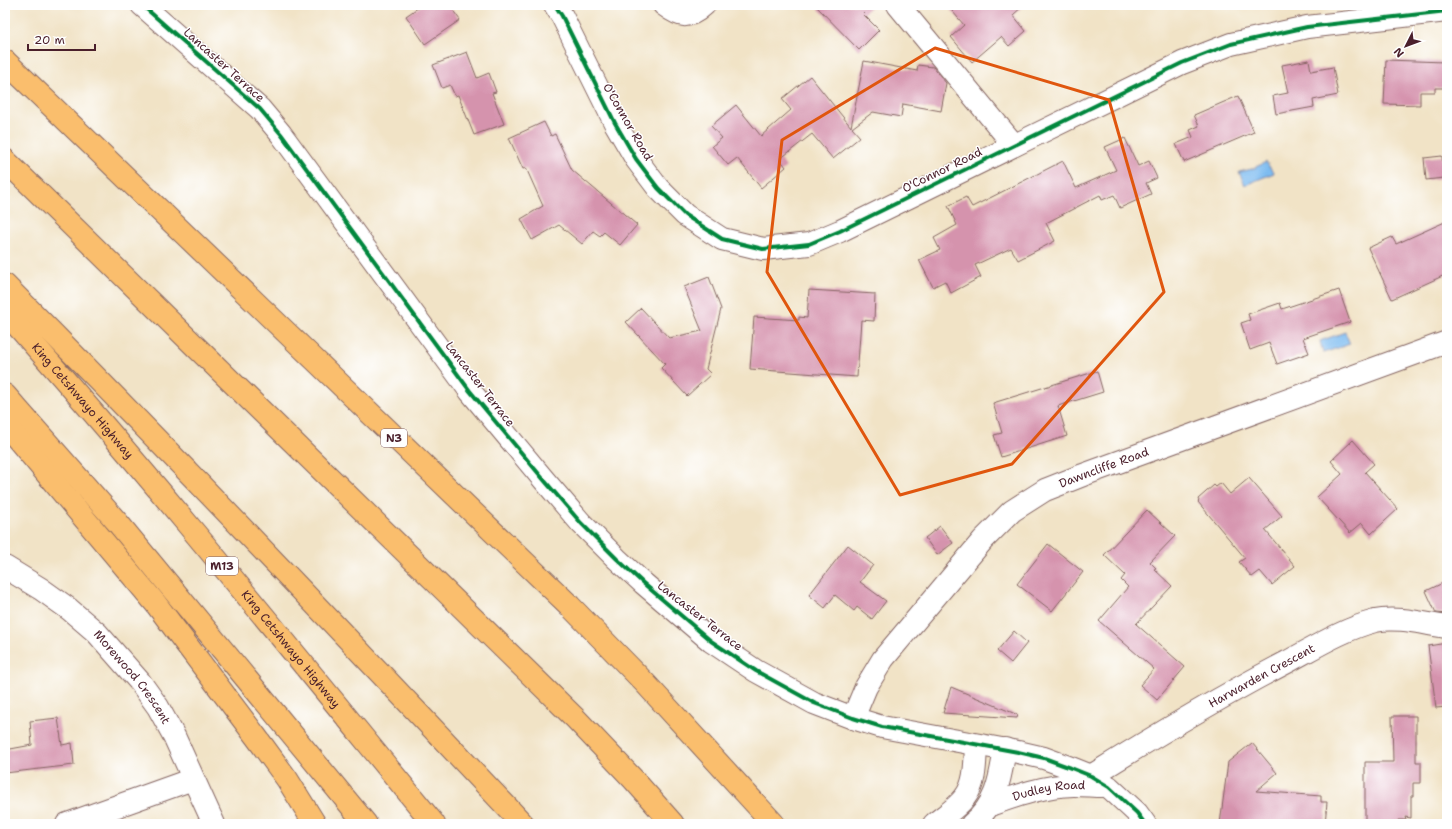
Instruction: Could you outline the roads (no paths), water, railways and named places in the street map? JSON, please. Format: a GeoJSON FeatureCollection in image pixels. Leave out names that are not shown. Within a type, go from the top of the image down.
{"type":"FeatureCollection","features":[{"type":"Feature","properties":{"kind":"highway","name":"N3"},"geometry":{"type":"LineString","coordinates":[[5,61],[570,606],[645,683],[774,824]]}},
{"type":"Feature","properties":{"kind":"highway"},"geometry":{"type":"LineString","coordinates":[[5,160],[576,719],[634,780],[673,824]]}},
{"type":"Feature","properties":{"kind":"highway"},"geometry":{"type":"LineString","coordinates":[[5,285],[264,550],[523,824]]}},
{"type":"Feature","properties":{"kind":"highway","name":"King Cetshwayo Highway"},"geometry":{"type":"LineString","coordinates":[[5,312],[62,376],[217,559],[434,824]]}},
{"type":"Feature","properties":{"kind":"highway"},"geometry":{"type":"LineString","coordinates":[[5,395],[118,523],[366,824]]}},
{"type":"Feature","properties":{"kind":"highway"},"geometry":{"type":"LineString","coordinates":[[5,424],[156,604],[287,779],[315,824]]}},
{"type":"Feature","properties":{"kind":"street","name":"Lancaster Terrace"},"geometry":{"type":"LineString","coordinates":[[142,5],[260,109],[281,134],[470,391],[581,523],[617,559],[664,602],[711,640],[756,671],[814,703],[853,718]]}},
{"type":"Feature","properties":{"kind":"street","name":"O'Connor Road"},"geometry":{"type":"LineString","coordinates":[[555,5],[562,16],[615,123],[636,159],[658,188],[685,214],[722,239],[763,249],[809,244],[840,231],[1182,63],[1231,44],[1307,27],[1447,11]]}},
{"type":"Feature","properties":{"kind":"street"},"geometry":{"type":"LineString","coordinates":[[664,5],[681,15],[690,15],[704,5]]}},
{"type":"Feature","properties":{"kind":"street"},"geometry":{"type":"LineString","coordinates":[[898,5],[1014,145]]}},
{"type":"Feature","properties":{"kind":"street","name":"Dawncliffe Road"},"geometry":{"type":"LineString","coordinates":[[853,718],[866,687],[883,659],[984,540],[1012,511],[1045,490],[1447,342]]}},
{"type":"Feature","properties":{"kind":"street","name":"Morewood Crescent"},"geometry":{"type":"LineString","coordinates":[[5,567],[41,589],[69,609],[97,633],[140,682],[158,707],[174,736],[214,824]]}},
{"type":"Feature","properties":{"kind":"street","name":"Harwarden Crescent"},"geometry":{"type":"LineString","coordinates":[[1100,781],[1169,727],[1265,673],[1338,635],[1375,621],[1393,619],[1447,627]]}},
{"type":"Feature","properties":{"kind":"street"},"geometry":{"type":"LineString","coordinates":[[853,718],[882,727],[976,745],[1006,749],[1044,758],[1100,781],[1137,813],[1145,824]]}},
{"type":"Feature","properties":{"kind":"street"},"geometry":{"type":"LineString","coordinates":[[934,824],[958,805],[966,796],[972,783],[976,745]]}},
{"type":"Feature","properties":{"kind":"street","name":"Dudley Road"},"geometry":{"type":"LineString","coordinates":[[972,824],[980,818],[990,805],[999,785],[1006,749]]}},
{"type":"Feature","properties":{"kind":"street"},"geometry":{"type":"LineString","coordinates":[[67,824],[193,779]]}},
{"type":"Feature","properties":{"kind":"street","name":"Dudley Road"},"geometry":{"type":"LineString","coordinates":[[990,805],[1025,793],[1100,781]]}},
{"type":"Feature","properties":{"kind":"water"},"geometry":{"type":"Polygon","coordinates":[[[1266,162],[1274,173],[1245,185],[1239,172],[1252,169],[1266,162]]]}},
{"type":"Feature","properties":{"kind":"water"},"geometry":{"type":"Polygon","coordinates":[[[1345,332],[1350,344],[1323,353],[1320,341],[1345,332]]]}}]}
